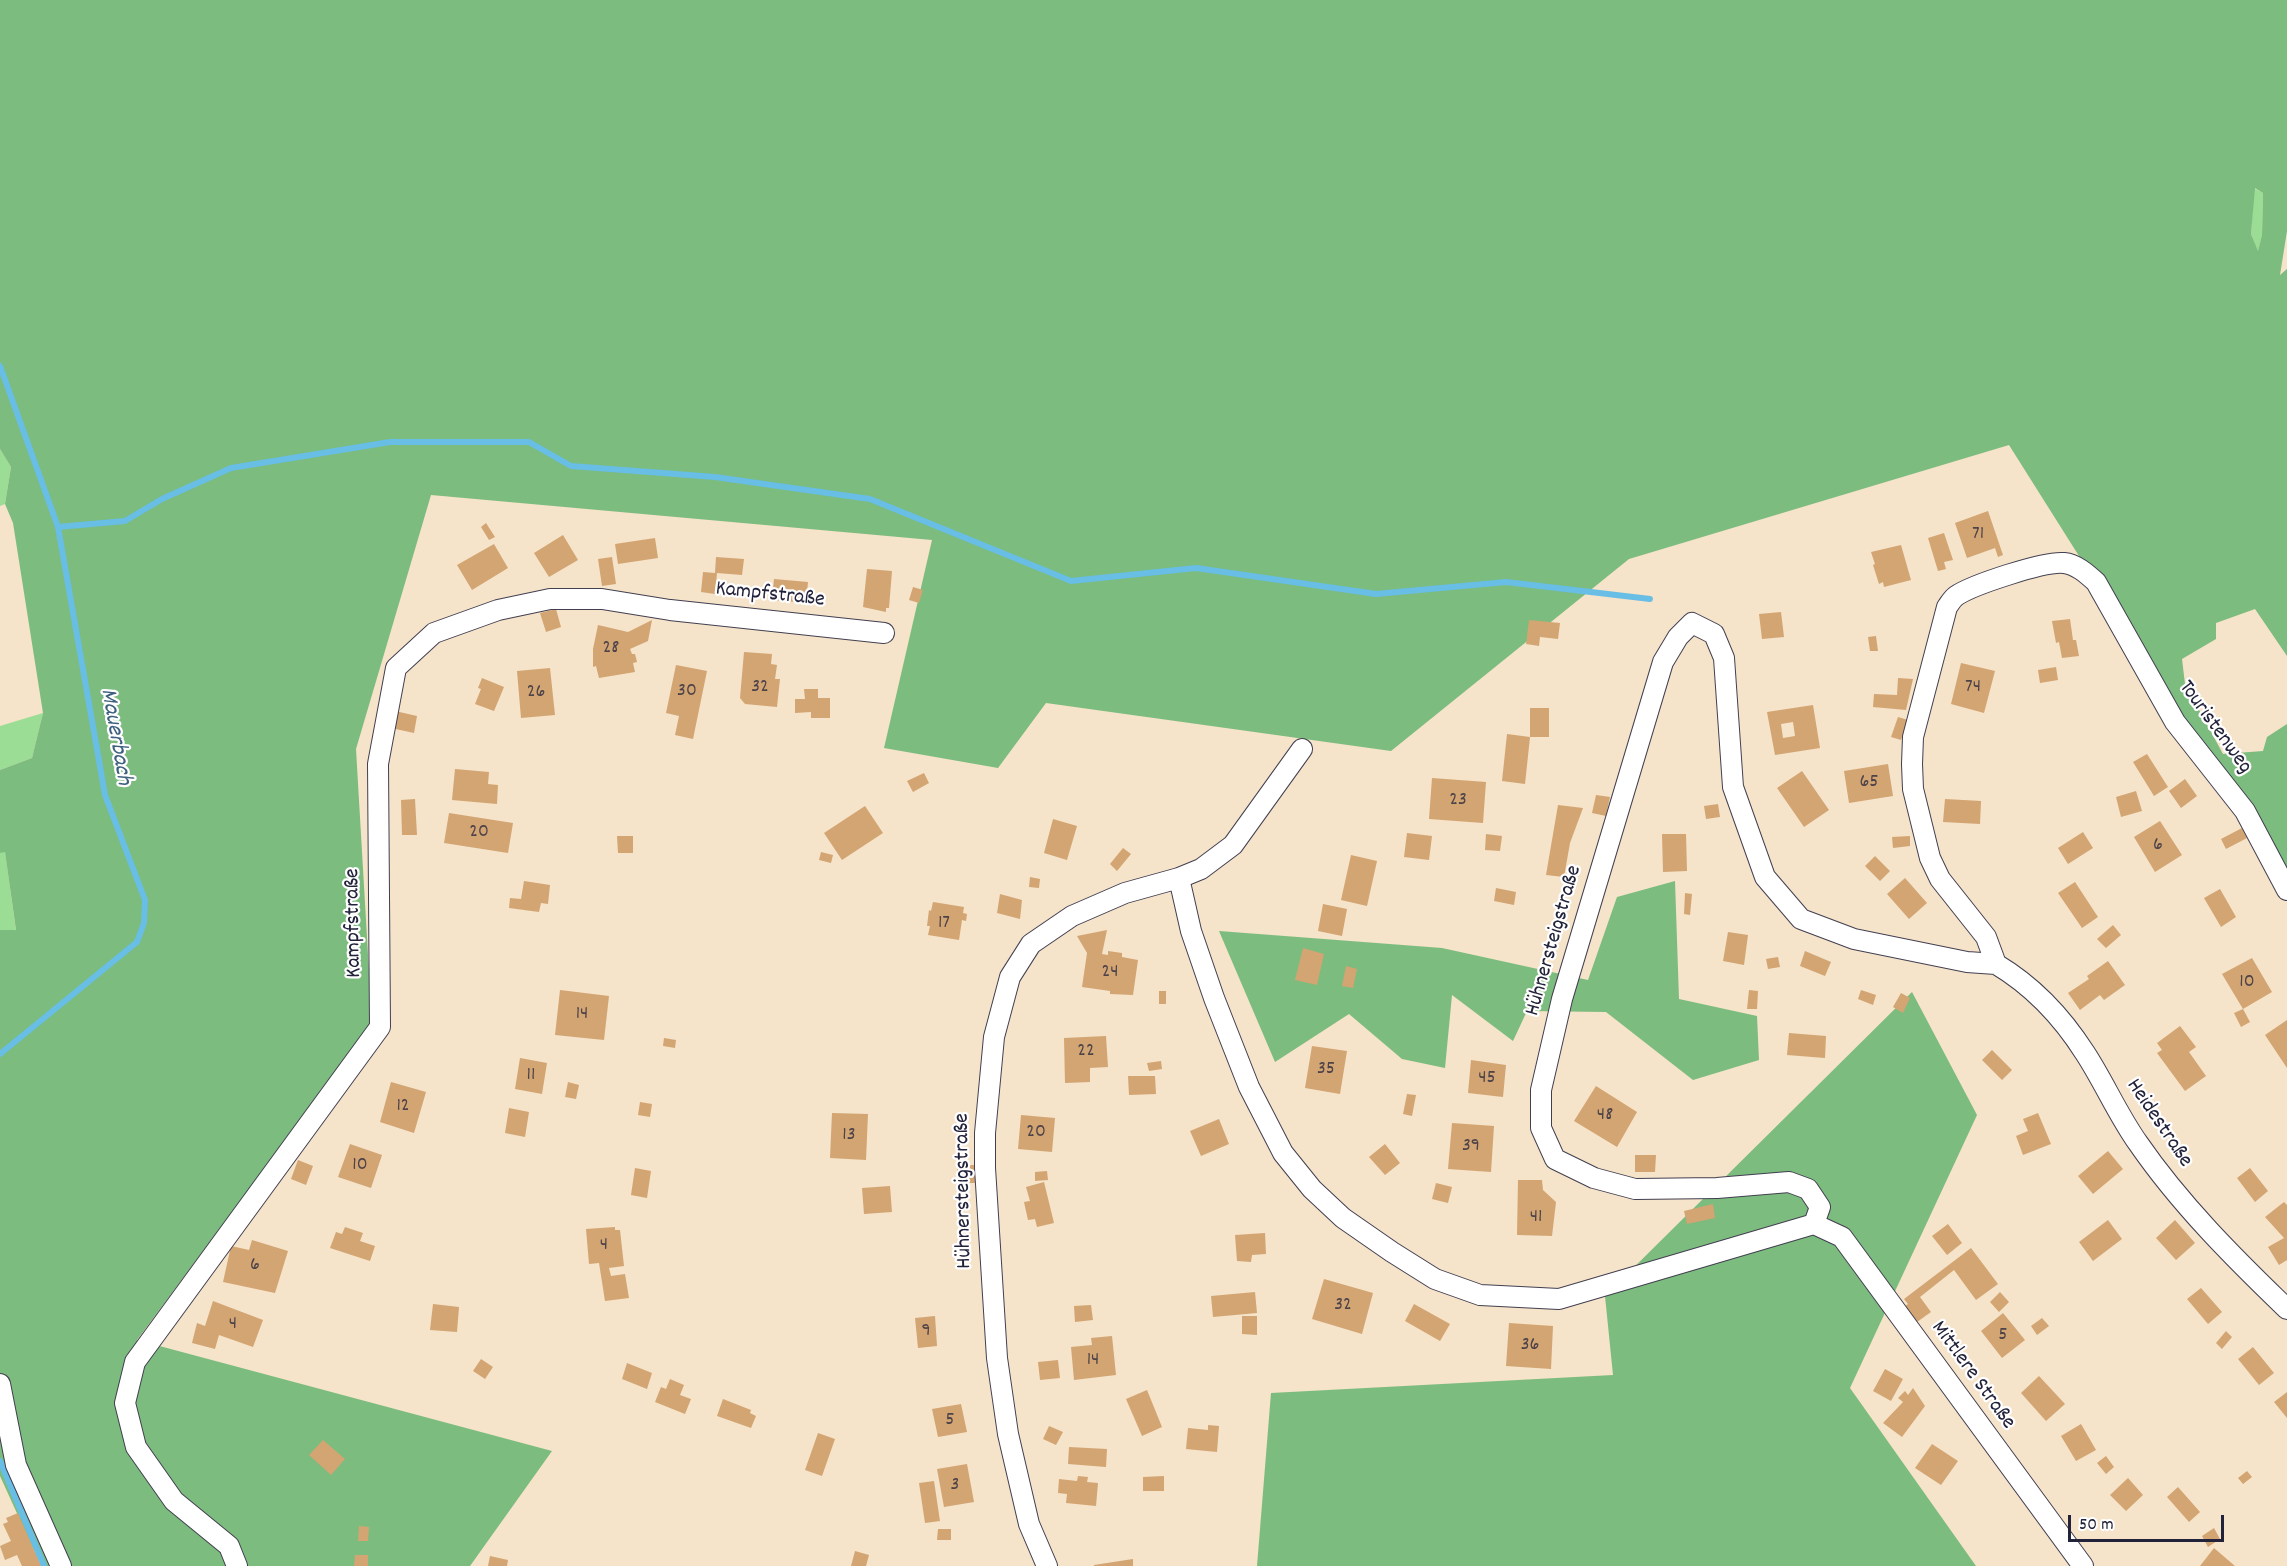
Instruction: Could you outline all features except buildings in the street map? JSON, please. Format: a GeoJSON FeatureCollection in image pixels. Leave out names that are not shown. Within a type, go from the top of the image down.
{"type":"FeatureCollection","features":[{"type":"Feature","properties":{"kind":"street","name":"Touristenweg"},"geometry":{"type":"LineString","coordinates":[[1996,964],[1986,937],[1940,879],[1930,858],[1913,789],[1913,737],[1947,607],[1953,598],[1966,590],[2025,569],[2064,563],[2079,568],[2096,582],[2175,722],[2245,811],[2287,890]]}},
{"type":"Feature","properties":{"kind":"street","name":"Kampfstraße"},"geometry":{"type":"LineString","coordinates":[[237,1566],[229,1546],[174,1501],[136,1447],[125,1403],[135,1362],[380,1027],[378,764],[396,668],[434,633],[498,610],[550,599],[603,599],[670,610],[884,633]]}},
{"type":"Feature","properties":{"kind":"street","name":"Hühnersteigstraße"},"geometry":{"type":"LineString","coordinates":[[1814,1224],[1820,1207],[1808,1189],[1789,1182],[1717,1188],[1635,1189],[1594,1178],[1556,1160],[1541,1128],[1541,1090],[1562,999],[1663,662],[1678,637],[1692,623],[1714,634],[1724,658],[1734,787],[1765,877],[1802,919],[1854,939],[1966,962],[1996,964]]}},
{"type":"Feature","properties":{"kind":"street","name":"Hühnersteigstraße"},"geometry":{"type":"LineString","coordinates":[[1047,1566],[1026,1513],[1008,1434],[997,1358],[985,1168],[985,1133],[994,1037],[1010,977],[1031,945],[1072,916],[1125,893],[1179,878],[1201,869],[1233,845],[1302,749]]}},
{"type":"Feature","properties":{"kind":"street"},"geometry":{"type":"LineString","coordinates":[[1179,878],[1191,931],[1214,998],[1249,1087],[1283,1153],[1312,1189],[1343,1218],[1436,1279],[1480,1296],[1559,1299],[1814,1224]]}},
{"type":"Feature","properties":{"kind":"street","name":"Heidestraße"},"geometry":{"type":"LineString","coordinates":[[1996,964],[2018,978],[2039,996],[2064,1023],[2086,1054],[2114,1106],[2159,1172],[2181,1199],[2287,1309]]}},
{"type":"Feature","properties":{"kind":"street","name":"Mittlere Straße"},"geometry":{"type":"LineString","coordinates":[[1814,1224],[1842,1237],[2083,1566]]}},
{"type":"Feature","properties":{"kind":"street"},"geometry":{"type":"LineString","coordinates":[[0,1384],[16,1465],[61,1566]]}},
{"type":"Feature","properties":{"kind":"green space"},"geometry":{"type":"Polygon","coordinates":[[[0,0],[2287,0],[2287,231],[2280,275],[2287,269],[2287,656],[2255,609],[2216,623],[2216,639],[2182,659],[2185,684],[2223,754],[2263,751],[2267,737],[2287,724],[2287,886],[2009,445],[1629,559],[1391,751],[1046,703],[998,768],[884,748],[932,540],[431,495],[356,749],[372,1023],[137,1340],[552,1451],[470,1566],[41,1566],[0,1476],[0,930],[16,930],[5,852],[0,853],[0,770],[32,758],[43,713],[13,523],[5,504],[11,467],[0,449],[0,0]],[[2255,188],[2251,234],[2258,251],[2262,235],[2263,193],[2255,188]]]}},
{"type":"Feature","properties":{"kind":"green space"},"geometry":{"type":"Polygon","coordinates":[[[2254,188],[2263,193],[2262,235],[2258,252],[2251,234],[2254,188]]]}},
{"type":"Feature","properties":{"kind":"green space"},"geometry":{"type":"Polygon","coordinates":[[[0,449],[11,467],[5,504],[0,506],[0,449]]]}},
{"type":"Feature","properties":{"kind":"green space"},"geometry":{"type":"Polygon","coordinates":[[[43,713],[32,758],[0,770],[0,726],[43,713]]]}},
{"type":"Feature","properties":{"kind":"green space"},"geometry":{"type":"Polygon","coordinates":[[[5,851],[16,931],[0,930],[0,853],[5,851]]]}},
{"type":"Feature","properties":{"kind":"green space"},"geometry":{"type":"Polygon","coordinates":[[[1675,881],[1679,999],[1757,1016],[1759,1060],[1693,1080],[1606,1012],[1527,1011],[1513,1041],[1452,995],[1445,1068],[1402,1059],[1349,1014],[1275,1062],[1219,931],[1442,948],[1588,980],[1617,897],[1675,881]]]}},
{"type":"Feature","properties":{"kind":"green space"},"geometry":{"type":"Polygon","coordinates":[[[1912,992],[1977,1115],[1850,1388],[1976,1566],[1257,1566],[1271,1393],[1613,1375],[1605,1296],[1912,992]]]}},
{"type":"Feature","properties":{"kind":"waterway","name":"Mauerbach"},"geometry":{"type":"LineString","coordinates":[[0,366],[58,527],[105,795],[145,900],[144,923],[137,942],[0,1054]]}},
{"type":"Feature","properties":{"kind":"waterway"},"geometry":{"type":"LineString","coordinates":[[58,527],[125,521],[162,499],[231,468],[390,442],[529,442],[571,466],[715,477],[870,499],[1071,581],[1196,568],[1376,594],[1506,582],[1650,599]]}},
{"type":"Feature","properties":{"kind":"waterway"},"geometry":{"type":"LineString","coordinates":[[0,1461],[44,1566]]}}]}
